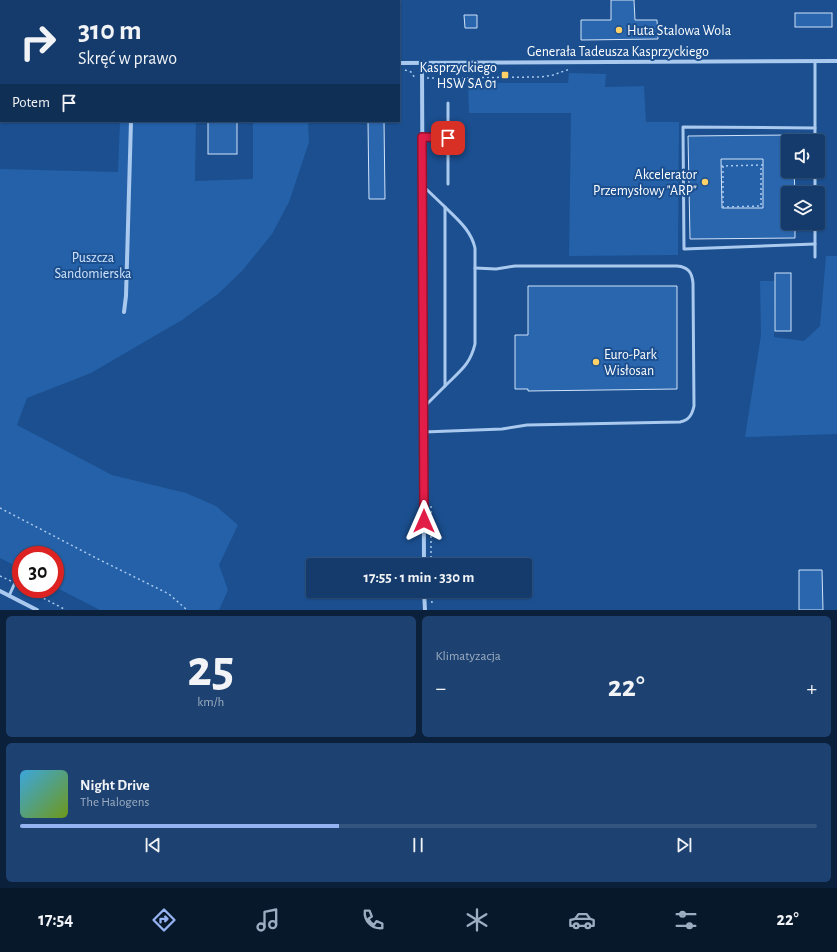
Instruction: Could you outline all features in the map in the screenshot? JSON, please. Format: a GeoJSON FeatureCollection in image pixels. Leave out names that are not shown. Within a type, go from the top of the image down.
{"type":"FeatureCollection","features":[{"type":"Feature","properties":{"kind":"street","name":"Generała Tadeusza Kasprzyckiego"},"geometry":{"type":"LineString","coordinates":[[400,63],[837,61]]}},
{"type":"Feature","properties":{"kind":"street"},"geometry":{"type":"LineString","coordinates":[[422,63],[424,558]]}},
{"type":"Feature","properties":{"kind":"street"},"geometry":{"type":"LineString","coordinates":[[124,312],[126,296],[131,122]]}},
{"type":"Feature","properties":{"kind":"street"},"geometry":{"type":"LineString","coordinates":[[0,591],[37,610]]}},
{"type":"Feature","properties":{"kind":"street"},"geometry":{"type":"LineString","coordinates":[[424,598],[425,610]]}},
{"type":"Feature","properties":{"kind":"lane"},"geometry":{"type":"LineString","coordinates":[[815,61],[815,134]]}},
{"type":"Feature","properties":{"kind":"lane"},"geometry":{"type":"LineString","coordinates":[[448,103],[448,184]]}},
{"type":"Feature","properties":{"kind":"lane"},"geometry":{"type":"LineString","coordinates":[[815,128],[683,127],[684,249],[815,244]]}},
{"type":"Feature","properties":{"kind":"lane"},"geometry":{"type":"LineString","coordinates":[[422,137],[448,138]]}},
{"type":"Feature","properties":{"kind":"lane"},"geometry":{"type":"LineString","coordinates":[[423,186],[468,230],[473,238],[475,268],[475,344],[472,358],[424,407]]}},
{"type":"Feature","properties":{"kind":"lane"},"geometry":{"type":"LineString","coordinates":[[445,206],[445,386]]}},
{"type":"Feature","properties":{"kind":"lane"},"geometry":{"type":"LineString","coordinates":[[815,230],[815,256]]}},
{"type":"Feature","properties":{"kind":"lane"},"geometry":{"type":"LineString","coordinates":[[424,432],[502,429],[527,425],[680,422],[690,418],[694,406],[693,283],[692,275],[689,270],[677,266],[522,266],[496,269],[475,268]]}},
{"type":"Feature","properties":{"kind":"lane"},"geometry":{"type":"LineString","coordinates":[[9,596],[12,589]]}},
{"type":"Feature","properties":{"kind":"path"},"geometry":{"type":"LineString","coordinates":[[403,70],[411,72],[416,78],[541,78],[572,68]]}},
{"type":"Feature","properties":{"kind":"path"},"geometry":{"type":"LineString","coordinates":[[762,165],[761,206],[723,206],[722,166],[762,165]]}},
{"type":"Feature","properties":{"kind":"path"},"geometry":{"type":"LineString","coordinates":[[0,508],[98,559],[170,594],[187,610]]}},
{"type":"Feature","properties":{"kind":"path"},"geometry":{"type":"LineString","coordinates":[[43,598],[66,610]]}},
{"type":"Feature","properties":{"kind":"path"},"geometry":{"type":"LineString","coordinates":[[432,598],[432,604]]}},
{"type":"Feature","properties":{"kind":"green space"},"geometry":{"type":"Polygon","coordinates":[[[569,73],[606,74],[605,87],[644,86],[646,122],[679,122],[678,255],[569,256],[571,113],[469,113],[468,83],[568,83],[569,73]]]}},
{"type":"Feature","properties":{"kind":"green space","name":"Puszcza Sandomierska"},"geometry":{"type":"Polygon","coordinates":[[[120,122],[196,122],[195,181],[253,179],[253,122],[308,122],[309,142],[289,202],[272,234],[242,271],[218,294],[182,320],[91,373],[27,398],[17,425],[112,475],[186,493],[216,506],[238,525],[219,565],[228,590],[219,610],[100,610],[64,592],[64,546],[12,546],[12,564],[0,558],[0,169],[118,172],[120,122]]]}},
{"type":"Feature","properties":{"kind":"green space"},"geometry":{"type":"Polygon","coordinates":[[[721,159],[763,159],[763,208],[722,208],[721,159]]]}},
{"type":"Feature","properties":{"kind":"green space"},"geometry":{"type":"Polygon","coordinates":[[[826,256],[837,256],[837,434],[745,437],[761,335],[760,281],[775,281],[774,337],[804,341],[820,326],[826,256]]]}},
{"type":"Feature","properties":{"kind":"building","name":"Huta Stalowa Wola"},"geometry":{"type":"Polygon","coordinates":[[[611,0],[634,0],[635,20],[657,20],[658,39],[581,40],[581,20],[611,20],[611,0]]]}},
{"type":"Feature","properties":{"kind":"building"},"geometry":{"type":"Polygon","coordinates":[[[795,13],[832,13],[832,27],[795,27],[795,13]]]}},
{"type":"Feature","properties":{"kind":"building"},"geometry":{"type":"Polygon","coordinates":[[[464,15],[477,15],[477,28],[465,28],[464,15]]]}},
{"type":"Feature","properties":{"kind":"building"},"geometry":{"type":"Polygon","coordinates":[[[208,122],[237,122],[237,154],[208,154],[208,122]]]}},
{"type":"Feature","properties":{"kind":"building"},"geometry":{"type":"Polygon","coordinates":[[[368,122],[384,122],[385,199],[369,199],[368,122]]]}},
{"type":"Feature","properties":{"kind":"building","name":"Akcelerator Przemysłowy \"ARP\""},"geometry":{"type":"Polygon","coordinates":[[[781,135],[781,178],[794,178],[795,186],[781,186],[781,230],[795,230],[795,238],[690,239],[688,136],[781,135]],[[721,159],[722,208],[763,208],[763,159],[721,159]]]}},
{"type":"Feature","properties":{"kind":"building"},"geometry":{"type":"Polygon","coordinates":[[[775,273],[791,273],[791,331],[775,331],[775,273]]]}},
{"type":"Feature","properties":{"kind":"building","name":"Euro-Park Wisłosan"},"geometry":{"type":"Polygon","coordinates":[[[528,286],[677,286],[677,389],[528,391],[528,389],[515,389],[515,335],[528,335],[528,286]]]}},
{"type":"Feature","properties":{"kind":"building"},"geometry":{"type":"Polygon","coordinates":[[[799,570],[822,570],[823,610],[799,610],[799,570]]]}},
{"type":"Feature","properties":{"kind":"place","name":"Huta Stalowa Wola"},"geometry":{"type":"Point","coordinates":[619,30]}},
{"type":"Feature","properties":{"kind":"place","name":"Kasprzyckiego HSW SA 01"},"geometry":{"type":"Point","coordinates":[505,75]}},
{"type":"Feature","properties":{"kind":"place","name":"Akcelerator Przemysłowy \"ARP\""},"geometry":{"type":"Point","coordinates":[705,182]}},
{"type":"Feature","properties":{"kind":"place","name":"Euro-Park Wisłosan"},"geometry":{"type":"Point","coordinates":[596,362]}},
{"type":"Feature","properties":{"kind":"route"},"geometry":{"type":"LineString","coordinates":[[424,521],[422,137],[448,138]]}}]}
